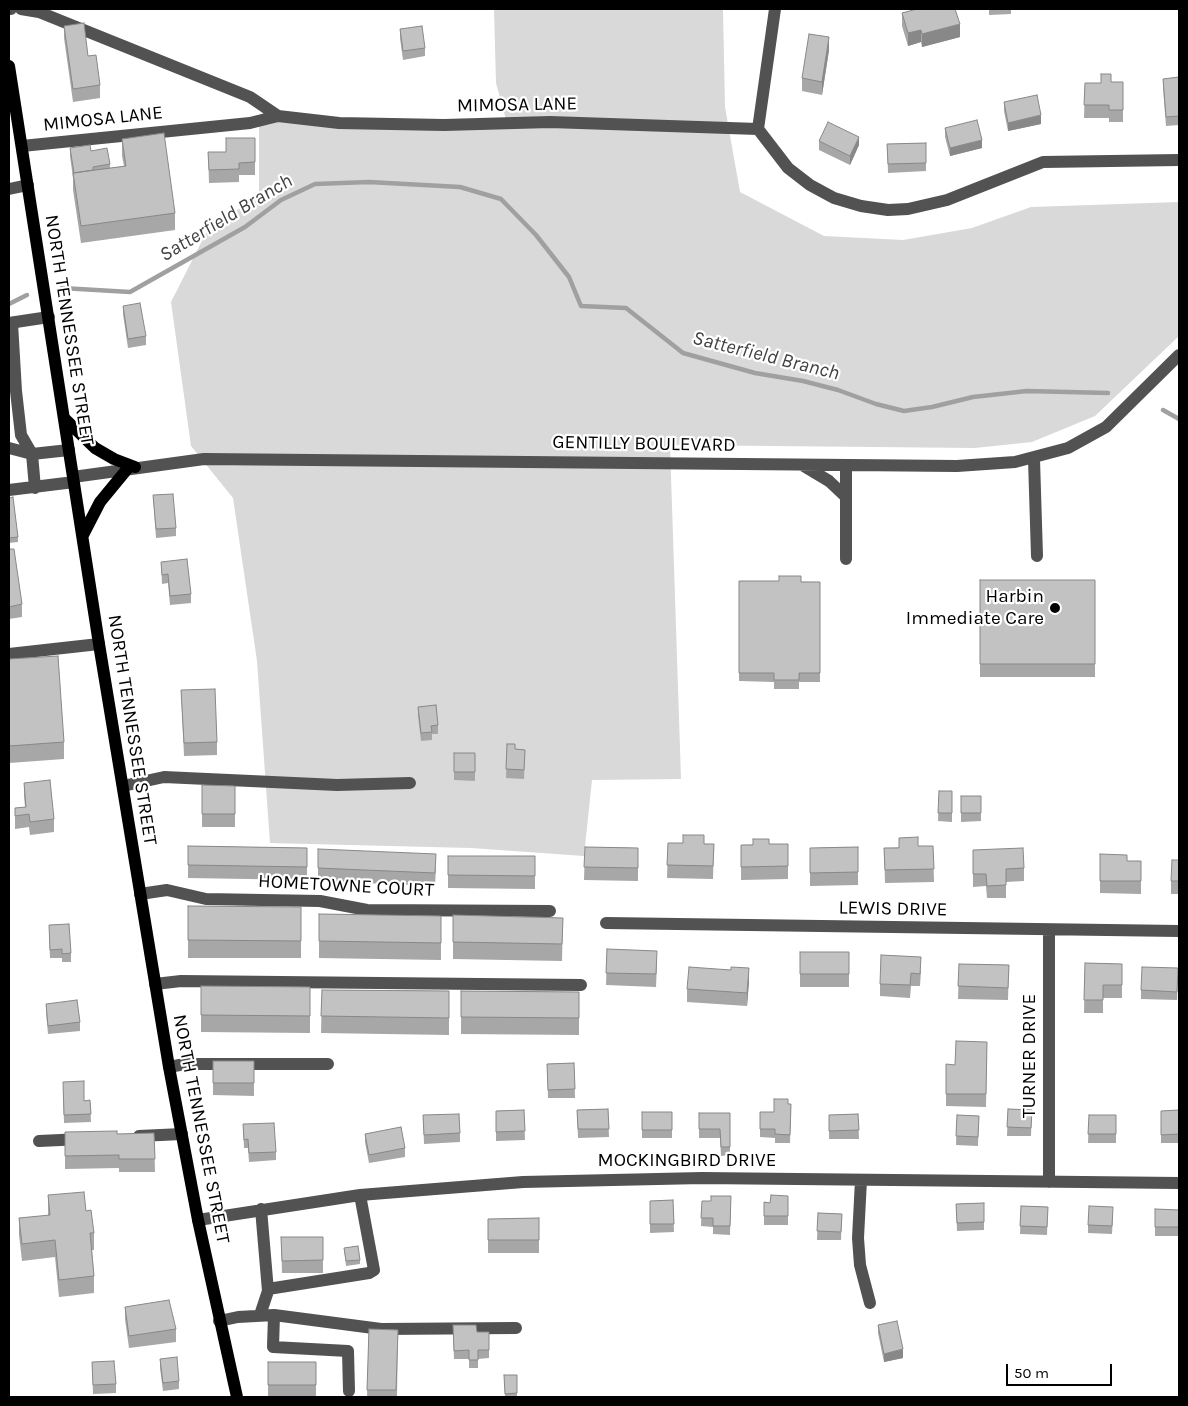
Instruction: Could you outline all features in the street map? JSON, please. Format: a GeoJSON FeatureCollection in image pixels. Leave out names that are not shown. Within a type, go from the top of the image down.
{"type":"FeatureCollection","features":[{"type":"Feature","properties":{"kind":"main road","name":"NORTH TENNESSEE STREET"},"geometry":{"type":"LineString","coordinates":[[9,66],[99,644],[169,1067],[219,1322],[237,1397]]}},
{"type":"Feature","properties":{"kind":"main road"},"geometry":{"type":"LineString","coordinates":[[64,418],[95,448],[132,467],[100,502],[86,525],[82,537]]}},
{"type":"Feature","properties":{"kind":"street","name":"MIMOSA LANE"},"geometry":{"type":"LineString","coordinates":[[21,9],[39,12],[205,78],[250,97],[278,116]]}},
{"type":"Feature","properties":{"kind":"street"},"geometry":{"type":"LineString","coordinates":[[775,9],[758,129],[788,168],[810,185],[834,198],[861,206],[888,210],[908,209],[947,200],[1043,162],[1179,160]]}},
{"type":"Feature","properties":{"kind":"street","name":"MIMOSA LANE"},"geometry":{"type":"LineString","coordinates":[[22,146],[250,123],[278,116],[339,123],[550,122],[758,129]]}},
{"type":"Feature","properties":{"kind":"street"},"geometry":{"type":"LineString","coordinates":[[9,189],[28,185]]}},
{"type":"Feature","properties":{"kind":"street"},"geometry":{"type":"LineString","coordinates":[[36,488],[32,454],[21,434],[10,323],[49,317]]}},
{"type":"Feature","properties":{"kind":"street","name":"GENTILLY BOULEVARD"},"geometry":{"type":"LineString","coordinates":[[9,490],[36,488],[132,467],[194,460],[977,466],[1034,459],[1068,448],[1106,427],[1179,355]]}},
{"type":"Feature","properties":{"kind":"street"},"geometry":{"type":"LineString","coordinates":[[9,448],[32,454],[69,450]]}},
{"type":"Feature","properties":{"kind":"street"},"geometry":{"type":"LineString","coordinates":[[1034,459],[1037,556]]}},
{"type":"Feature","properties":{"kind":"street"},"geometry":{"type":"LineString","coordinates":[[802,465],[819,473],[846,497]]}},
{"type":"Feature","properties":{"kind":"street"},"geometry":{"type":"LineString","coordinates":[[846,465],[846,559]]}},
{"type":"Feature","properties":{"kind":"street"},"geometry":{"type":"LineString","coordinates":[[9,654],[99,644]]}},
{"type":"Feature","properties":{"kind":"street"},"geometry":{"type":"LineString","coordinates":[[122,786],[164,777],[337,785],[410,783]]}},
{"type":"Feature","properties":{"kind":"street","name":"HOMETOWNE COURT"},"geometry":{"type":"LineString","coordinates":[[140,894],[167,890],[206,899],[320,901],[367,910],[550,911]]}},
{"type":"Feature","properties":{"kind":"street","name":"LEWIS DRIVE"},"geometry":{"type":"LineString","coordinates":[[606,923],[1049,931],[1179,931]]}},
{"type":"Feature","properties":{"kind":"street","name":"TURNER DRIVE"},"geometry":{"type":"LineString","coordinates":[[1049,931],[1049,1182]]}},
{"type":"Feature","properties":{"kind":"street"},"geometry":{"type":"LineString","coordinates":[[155,984],[181,981],[580,985]]}},
{"type":"Feature","properties":{"kind":"street"},"geometry":{"type":"LineString","coordinates":[[169,1067],[185,1064],[328,1064]]}},
{"type":"Feature","properties":{"kind":"street"},"geometry":{"type":"LineString","coordinates":[[124,1137],[182,1134]]}},
{"type":"Feature","properties":{"kind":"street"},"geometry":{"type":"LineString","coordinates":[[39,1141],[95,1138]]}},
{"type":"Feature","properties":{"kind":"street","name":"MOCKINGBIRD DRIVE"},"geometry":{"type":"LineString","coordinates":[[198,1220],[360,1195],[523,1182],[702,1178],[1179,1184]]}},
{"type":"Feature","properties":{"kind":"street"},"geometry":{"type":"LineString","coordinates":[[861,1180],[858,1238],[860,1265],[870,1303]]}},
{"type":"Feature","properties":{"kind":"street"},"geometry":{"type":"LineString","coordinates":[[268,1289],[369,1273],[374,1270],[360,1195]]}},
{"type":"Feature","properties":{"kind":"street"},"geometry":{"type":"LineString","coordinates":[[260,1315],[268,1289],[261,1209]]}},
{"type":"Feature","properties":{"kind":"street"},"geometry":{"type":"LineString","coordinates":[[219,1322],[238,1317],[274,1315],[381,1330],[516,1328]]}},
{"type":"Feature","properties":{"kind":"street"},"geometry":{"type":"LineString","coordinates":[[274,1315],[273,1347],[348,1352],[349,1391]]}},
{"type":"Feature","properties":{"kind":"shaded area"},"geometry":{"type":"Polygon","coordinates":[[[494,9],[723,9],[725,107],[740,192],[824,236],[903,240],[972,228],[1031,207],[1179,202],[1179,336],[1095,416],[1032,442],[975,448],[670,445],[681,779],[592,780],[584,856],[471,848],[270,843],[257,661],[233,498],[191,446],[171,302],[207,231],[259,195],[259,121],[507,123],[496,83],[494,9]]]}},
{"type":"Feature","properties":{"kind":"building"},"geometry":{"type":"Polygon","coordinates":[[[917,9],[955,9],[960,24],[922,34],[921,30],[908,33],[902,13],[917,9]]]}},
{"type":"Feature","properties":{"kind":"building"},"geometry":{"type":"Polygon","coordinates":[[[84,23],[88,56],[96,55],[100,85],[73,89],[64,26],[84,23]]]}},
{"type":"Feature","properties":{"kind":"building"},"geometry":{"type":"Polygon","coordinates":[[[422,26],[425,48],[403,51],[400,29],[422,26]]]}},
{"type":"Feature","properties":{"kind":"building"},"geometry":{"type":"Polygon","coordinates":[[[809,34],[829,37],[822,82],[802,78],[809,34]]]}},
{"type":"Feature","properties":{"kind":"building"},"geometry":{"type":"Polygon","coordinates":[[[1101,74],[1111,74],[1111,82],[1123,82],[1123,110],[1109,110],[1109,105],[1084,105],[1085,83],[1101,83],[1101,74]]]}},
{"type":"Feature","properties":{"kind":"building"},"geometry":{"type":"Polygon","coordinates":[[[1179,77],[1179,116],[1166,117],[1163,79],[1179,77]]]}},
{"type":"Feature","properties":{"kind":"building"},"geometry":{"type":"Polygon","coordinates":[[[1037,95],[1041,115],[1008,123],[1004,102],[1037,95]]]}},
{"type":"Feature","properties":{"kind":"building"},"geometry":{"type":"Polygon","coordinates":[[[977,120],[982,140],[950,148],[945,128],[977,120]]]}},
{"type":"Feature","properties":{"kind":"building"},"geometry":{"type":"Polygon","coordinates":[[[828,122],[859,137],[850,156],[819,141],[828,122]]]}},
{"type":"Feature","properties":{"kind":"building"},"geometry":{"type":"Polygon","coordinates":[[[164,133],[175,213],[81,226],[73,173],[126,166],[122,139],[164,133]]]}},
{"type":"Feature","properties":{"kind":"building"},"geometry":{"type":"Polygon","coordinates":[[[226,138],[255,138],[255,162],[239,163],[239,169],[209,170],[208,152],[226,152],[226,138]]]}},
{"type":"Feature","properties":{"kind":"building"},"geometry":{"type":"Polygon","coordinates":[[[926,143],[926,163],[888,164],[887,144],[926,143]]]}},
{"type":"Feature","properties":{"kind":"building"},"geometry":{"type":"Polygon","coordinates":[[[90,145],[91,151],[107,148],[110,164],[93,167],[93,170],[74,173],[70,148],[90,145]]]}},
{"type":"Feature","properties":{"kind":"building"},"geometry":{"type":"Polygon","coordinates":[[[140,303],[146,336],[128,339],[123,306],[140,303]]]}},
{"type":"Feature","properties":{"kind":"building"},"geometry":{"type":"Polygon","coordinates":[[[173,494],[176,528],[156,529],[153,495],[173,494]]]}},
{"type":"Feature","properties":{"kind":"building"},"geometry":{"type":"Polygon","coordinates":[[[13,497],[18,537],[9,538],[9,498],[13,497]]]}},
{"type":"Feature","properties":{"kind":"building"},"geometry":{"type":"Polygon","coordinates":[[[9,549],[14,549],[22,604],[9,607],[9,549]]]}},
{"type":"Feature","properties":{"kind":"building"},"geometry":{"type":"Polygon","coordinates":[[[187,559],[191,594],[170,596],[168,574],[162,575],[161,562],[187,559]]]}},
{"type":"Feature","properties":{"kind":"building"},"geometry":{"type":"Polygon","coordinates":[[[779,576],[801,576],[801,582],[820,582],[820,673],[799,673],[799,680],[774,680],[774,673],[739,673],[739,581],[779,581],[779,576]]]}},
{"type":"Feature","properties":{"kind":"building"},"geometry":{"type":"Polygon","coordinates":[[[980,580],[1095,580],[1095,664],[980,664],[980,580]]]}},
{"type":"Feature","properties":{"kind":"building"},"geometry":{"type":"Polygon","coordinates":[[[58,656],[64,742],[9,746],[9,659],[58,656]]]}},
{"type":"Feature","properties":{"kind":"building"},"geometry":{"type":"Polygon","coordinates":[[[215,689],[217,742],[184,743],[181,690],[215,689]]]}},
{"type":"Feature","properties":{"kind":"building"},"geometry":{"type":"Polygon","coordinates":[[[436,705],[438,725],[431,726],[432,732],[421,733],[418,707],[436,705]]]}},
{"type":"Feature","properties":{"kind":"building"},"geometry":{"type":"Polygon","coordinates":[[[507,744],[515,744],[515,749],[525,750],[524,770],[506,769],[507,744]]]}},
{"type":"Feature","properties":{"kind":"building"},"geometry":{"type":"Polygon","coordinates":[[[454,753],[475,753],[475,772],[454,772],[454,753]]]}},
{"type":"Feature","properties":{"kind":"building"},"geometry":{"type":"Polygon","coordinates":[[[50,780],[54,819],[30,822],[29,814],[15,816],[15,808],[26,807],[24,783],[50,780]]]}},
{"type":"Feature","properties":{"kind":"building"},"geometry":{"type":"Polygon","coordinates":[[[202,785],[235,786],[235,814],[202,814],[202,785]]]}},
{"type":"Feature","properties":{"kind":"building"},"geometry":{"type":"Polygon","coordinates":[[[939,791],[952,791],[952,813],[938,813],[939,791]]]}},
{"type":"Feature","properties":{"kind":"building"},"geometry":{"type":"Polygon","coordinates":[[[961,796],[981,796],[981,813],[961,813],[961,796]]]}},
{"type":"Feature","properties":{"kind":"building"},"geometry":{"type":"Polygon","coordinates":[[[683,835],[704,835],[704,844],[714,844],[713,866],[667,865],[668,843],[683,843],[683,835]]]}},
{"type":"Feature","properties":{"kind":"building"},"geometry":{"type":"Polygon","coordinates":[[[918,837],[918,846],[933,846],[934,869],[885,870],[884,848],[899,848],[899,838],[918,837]]]}},
{"type":"Feature","properties":{"kind":"building"},"geometry":{"type":"Polygon","coordinates":[[[753,839],[769,839],[769,844],[788,844],[788,866],[741,867],[741,845],[753,845],[753,839]]]}},
{"type":"Feature","properties":{"kind":"building"},"geometry":{"type":"Polygon","coordinates":[[[188,846],[307,848],[307,867],[188,865],[188,846]]]}},
{"type":"Feature","properties":{"kind":"building"},"geometry":{"type":"Polygon","coordinates":[[[585,847],[638,848],[638,868],[584,867],[585,847]]]}},
{"type":"Feature","properties":{"kind":"building"},"geometry":{"type":"Polygon","coordinates":[[[858,847],[858,872],[810,873],[810,848],[858,847]]]}},
{"type":"Feature","properties":{"kind":"building"},"geometry":{"type":"Polygon","coordinates":[[[1023,848],[1024,868],[1006,869],[1006,885],[987,886],[986,874],[973,874],[973,850],[1023,848]]]}},
{"type":"Feature","properties":{"kind":"building"},"geometry":{"type":"Polygon","coordinates":[[[318,849],[436,854],[435,873],[318,868],[318,849]]]}},
{"type":"Feature","properties":{"kind":"building"},"geometry":{"type":"Polygon","coordinates":[[[1100,854],[1127,855],[1127,861],[1141,861],[1141,881],[1100,881],[1100,854]]]}},
{"type":"Feature","properties":{"kind":"building"},"geometry":{"type":"Polygon","coordinates":[[[448,856],[535,856],[535,876],[448,875],[448,856]]]}},
{"type":"Feature","properties":{"kind":"building"},"geometry":{"type":"Polygon","coordinates":[[[1172,860],[1179,860],[1179,881],[1171,881],[1172,860]]]}},
{"type":"Feature","properties":{"kind":"building"},"geometry":{"type":"Polygon","coordinates":[[[188,906],[301,907],[301,941],[188,940],[188,906]]]}},
{"type":"Feature","properties":{"kind":"building"},"geometry":{"type":"Polygon","coordinates":[[[319,914],[441,916],[441,943],[319,941],[319,914]]]}},
{"type":"Feature","properties":{"kind":"building"},"geometry":{"type":"Polygon","coordinates":[[[453,915],[563,918],[562,944],[453,942],[453,915]]]}},
{"type":"Feature","properties":{"kind":"building"},"geometry":{"type":"Polygon","coordinates":[[[69,924],[71,953],[62,954],[62,949],[50,950],[49,925],[69,924]]]}},
{"type":"Feature","properties":{"kind":"building"},"geometry":{"type":"Polygon","coordinates":[[[607,949],[657,951],[656,974],[606,973],[607,949]]]}},
{"type":"Feature","properties":{"kind":"building"},"geometry":{"type":"Polygon","coordinates":[[[800,952],[849,952],[849,974],[800,974],[800,952]]]}},
{"type":"Feature","properties":{"kind":"building"},"geometry":{"type":"Polygon","coordinates":[[[881,955],[921,957],[920,974],[911,973],[910,985],[880,984],[881,955]]]}},
{"type":"Feature","properties":{"kind":"building"},"geometry":{"type":"Polygon","coordinates":[[[1085,963],[1122,964],[1122,985],[1103,985],[1103,1000],[1084,1000],[1085,963]]]}},
{"type":"Feature","properties":{"kind":"building"},"geometry":{"type":"Polygon","coordinates":[[[959,964],[1009,965],[1008,988],[958,986],[959,964]]]}},
{"type":"Feature","properties":{"kind":"building"},"geometry":{"type":"Polygon","coordinates":[[[689,967],[731,970],[731,967],[749,968],[747,993],[687,989],[689,967]]]}},
{"type":"Feature","properties":{"kind":"building"},"geometry":{"type":"Polygon","coordinates":[[[1142,967],[1178,968],[1177,992],[1141,990],[1142,967]]]}},
{"type":"Feature","properties":{"kind":"building"},"geometry":{"type":"Polygon","coordinates":[[[201,986],[310,987],[310,1016],[201,1015],[201,986]]]}},
{"type":"Feature","properties":{"kind":"building"},"geometry":{"type":"Polygon","coordinates":[[[322,990],[449,991],[449,1018],[321,1016],[322,990]]]}},
{"type":"Feature","properties":{"kind":"building"},"geometry":{"type":"Polygon","coordinates":[[[461,991],[579,992],[579,1018],[461,1017],[461,991]]]}},
{"type":"Feature","properties":{"kind":"building"},"geometry":{"type":"Polygon","coordinates":[[[77,1000],[80,1022],[48,1026],[46,1004],[77,1000]]]}},
{"type":"Feature","properties":{"kind":"building"},"geometry":{"type":"Polygon","coordinates":[[[956,1041],[987,1042],[986,1094],[946,1094],[946,1064],[955,1065],[956,1041]]]}},
{"type":"Feature","properties":{"kind":"building"},"geometry":{"type":"Polygon","coordinates":[[[213,1061],[254,1061],[254,1083],[213,1083],[213,1061]]]}},
{"type":"Feature","properties":{"kind":"building"},"geometry":{"type":"Polygon","coordinates":[[[574,1063],[575,1089],[548,1090],[547,1064],[574,1063]]]}},
{"type":"Feature","properties":{"kind":"building"},"geometry":{"type":"Polygon","coordinates":[[[84,1081],[84,1101],[90,1100],[91,1114],[64,1115],[63,1082],[84,1081]]]}},
{"type":"Feature","properties":{"kind":"building"},"geometry":{"type":"Polygon","coordinates":[[[774,1099],[788,1099],[788,1104],[791,1104],[790,1135],[775,1134],[775,1129],[760,1129],[760,1112],[774,1112],[774,1099]]]}},
{"type":"Feature","properties":{"kind":"building"},"geometry":{"type":"Polygon","coordinates":[[[608,1109],[609,1129],[578,1129],[577,1110],[608,1109]]]}},
{"type":"Feature","properties":{"kind":"building"},"geometry":{"type":"Polygon","coordinates":[[[1008,1109],[1032,1110],[1031,1128],[1007,1127],[1008,1109]]]}},
{"type":"Feature","properties":{"kind":"building"},"geometry":{"type":"Polygon","coordinates":[[[524,1110],[525,1131],[496,1132],[496,1111],[524,1110]]]}},
{"type":"Feature","properties":{"kind":"building"},"geometry":{"type":"Polygon","coordinates":[[[1179,1110],[1179,1134],[1161,1135],[1161,1111],[1179,1110]]]}},
{"type":"Feature","properties":{"kind":"building"},"geometry":{"type":"Polygon","coordinates":[[[642,1112],[672,1112],[672,1130],[642,1130],[642,1112]]]}},
{"type":"Feature","properties":{"kind":"building"},"geometry":{"type":"Polygon","coordinates":[[[699,1113],[730,1113],[730,1147],[721,1147],[720,1129],[699,1129],[699,1113]]]}},
{"type":"Feature","properties":{"kind":"building"},"geometry":{"type":"Polygon","coordinates":[[[459,1114],[460,1133],[424,1135],[423,1115],[459,1114]]]}},
{"type":"Feature","properties":{"kind":"building"},"geometry":{"type":"Polygon","coordinates":[[[858,1114],[859,1130],[829,1131],[829,1115],[858,1114]]]}},
{"type":"Feature","properties":{"kind":"building"},"geometry":{"type":"Polygon","coordinates":[[[957,1115],[979,1116],[978,1137],[956,1136],[957,1115]]]}},
{"type":"Feature","properties":{"kind":"building"},"geometry":{"type":"Polygon","coordinates":[[[1089,1115],[1116,1115],[1116,1134],[1088,1134],[1089,1115]]]}},
{"type":"Feature","properties":{"kind":"building"},"geometry":{"type":"Polygon","coordinates":[[[274,1123],[276,1152],[249,1153],[248,1139],[244,1140],[243,1124],[274,1123]]]}},
{"type":"Feature","properties":{"kind":"building"},"geometry":{"type":"Polygon","coordinates":[[[401,1127],[405,1148],[369,1155],[365,1134],[401,1127]]]}},
{"type":"Feature","properties":{"kind":"building"},"geometry":{"type":"Polygon","coordinates":[[[117,1131],[117,1134],[154,1133],[155,1159],[119,1159],[119,1155],[65,1156],[65,1132],[117,1131]]]}},
{"type":"Feature","properties":{"kind":"building"},"geometry":{"type":"Polygon","coordinates":[[[84,1192],[86,1211],[91,1210],[94,1233],[90,1233],[94,1276],[59,1280],[55,1240],[22,1244],[19,1218],[50,1215],[48,1195],[84,1192]]]}},
{"type":"Feature","properties":{"kind":"building"},"geometry":{"type":"Polygon","coordinates":[[[771,1195],[788,1196],[788,1216],[764,1216],[764,1202],[770,1203],[771,1195]]]}},
{"type":"Feature","properties":{"kind":"building"},"geometry":{"type":"Polygon","coordinates":[[[711,1196],[731,1196],[730,1226],[713,1226],[713,1218],[701,1218],[702,1201],[711,1201],[711,1196]]]}},
{"type":"Feature","properties":{"kind":"building"},"geometry":{"type":"Polygon","coordinates":[[[673,1200],[674,1224],[650,1224],[650,1201],[673,1200]]]}},
{"type":"Feature","properties":{"kind":"building"},"geometry":{"type":"Polygon","coordinates":[[[984,1203],[984,1222],[957,1223],[956,1204],[984,1203]]]}},
{"type":"Feature","properties":{"kind":"building"},"geometry":{"type":"Polygon","coordinates":[[[1021,1206],[1048,1207],[1047,1227],[1020,1226],[1021,1206]]]}},
{"type":"Feature","properties":{"kind":"building"},"geometry":{"type":"Polygon","coordinates":[[[1089,1206],[1113,1207],[1112,1226],[1088,1225],[1089,1206]]]}},
{"type":"Feature","properties":{"kind":"building"},"geometry":{"type":"Polygon","coordinates":[[[1155,1209],[1179,1210],[1179,1227],[1155,1227],[1155,1209]]]}},
{"type":"Feature","properties":{"kind":"building"},"geometry":{"type":"Polygon","coordinates":[[[818,1213],[842,1214],[841,1232],[817,1231],[818,1213]]]}},
{"type":"Feature","properties":{"kind":"building"},"geometry":{"type":"Polygon","coordinates":[[[539,1218],[539,1240],[488,1240],[488,1219],[539,1218]]]}},
{"type":"Feature","properties":{"kind":"building"},"geometry":{"type":"Polygon","coordinates":[[[281,1237],[323,1237],[323,1260],[282,1261],[281,1237]]]}},
{"type":"Feature","properties":{"kind":"building"},"geometry":{"type":"Polygon","coordinates":[[[358,1246],[360,1260],[346,1261],[344,1248],[358,1246]]]}},
{"type":"Feature","properties":{"kind":"building"},"geometry":{"type":"Polygon","coordinates":[[[169,1300],[176,1329],[129,1336],[125,1307],[169,1300]]]}},
{"type":"Feature","properties":{"kind":"building"},"geometry":{"type":"Polygon","coordinates":[[[897,1321],[903,1349],[884,1354],[878,1325],[897,1321]]]}},
{"type":"Feature","properties":{"kind":"building"},"geometry":{"type":"Polygon","coordinates":[[[453,1325],[476,1325],[477,1332],[489,1332],[489,1350],[478,1350],[478,1360],[469,1360],[469,1350],[454,1351],[453,1325]]]}},
{"type":"Feature","properties":{"kind":"building"},"geometry":{"type":"Polygon","coordinates":[[[369,1329],[398,1330],[396,1390],[367,1390],[369,1329]]]}},
{"type":"Feature","properties":{"kind":"building"},"geometry":{"type":"Polygon","coordinates":[[[177,1357],[179,1381],[163,1383],[160,1359],[177,1357]]]}},
{"type":"Feature","properties":{"kind":"building"},"geometry":{"type":"Polygon","coordinates":[[[114,1361],[116,1384],[93,1385],[92,1362],[114,1361]]]}},
{"type":"Feature","properties":{"kind":"building"},"geometry":{"type":"Polygon","coordinates":[[[268,1362],[316,1362],[316,1385],[268,1385],[268,1362]]]}},
{"type":"Feature","properties":{"kind":"building"},"geometry":{"type":"Polygon","coordinates":[[[504,1375],[517,1375],[517,1393],[505,1394],[504,1375]]]}},
{"type":"Feature","properties":{"kind":"waterway","name":"Satterfield Branch"},"geometry":{"type":"LineString","coordinates":[[62,288],[130,292],[245,227],[281,200],[315,184],[369,182],[460,187],[501,199],[536,235],[569,277],[581,306],[626,308],[683,353],[755,373],[803,381],[838,390],[876,404],[904,411],[932,407],[973,397],[1027,391],[1108,393]]}},
{"type":"Feature","properties":{"kind":"waterway","name":"Satterfield Branch"},"geometry":{"type":"LineString","coordinates":[[9,304],[27,295]]}},
{"type":"Feature","properties":{"kind":"waterway","name":"Satterfield Branch"},"geometry":{"type":"LineString","coordinates":[[1163,410],[1179,419]]}},
{"type":"Feature","properties":{"kind":"place","name":"Harbin Immediate Care"},"geometry":{"type":"Point","coordinates":[1055,608]}}]}
